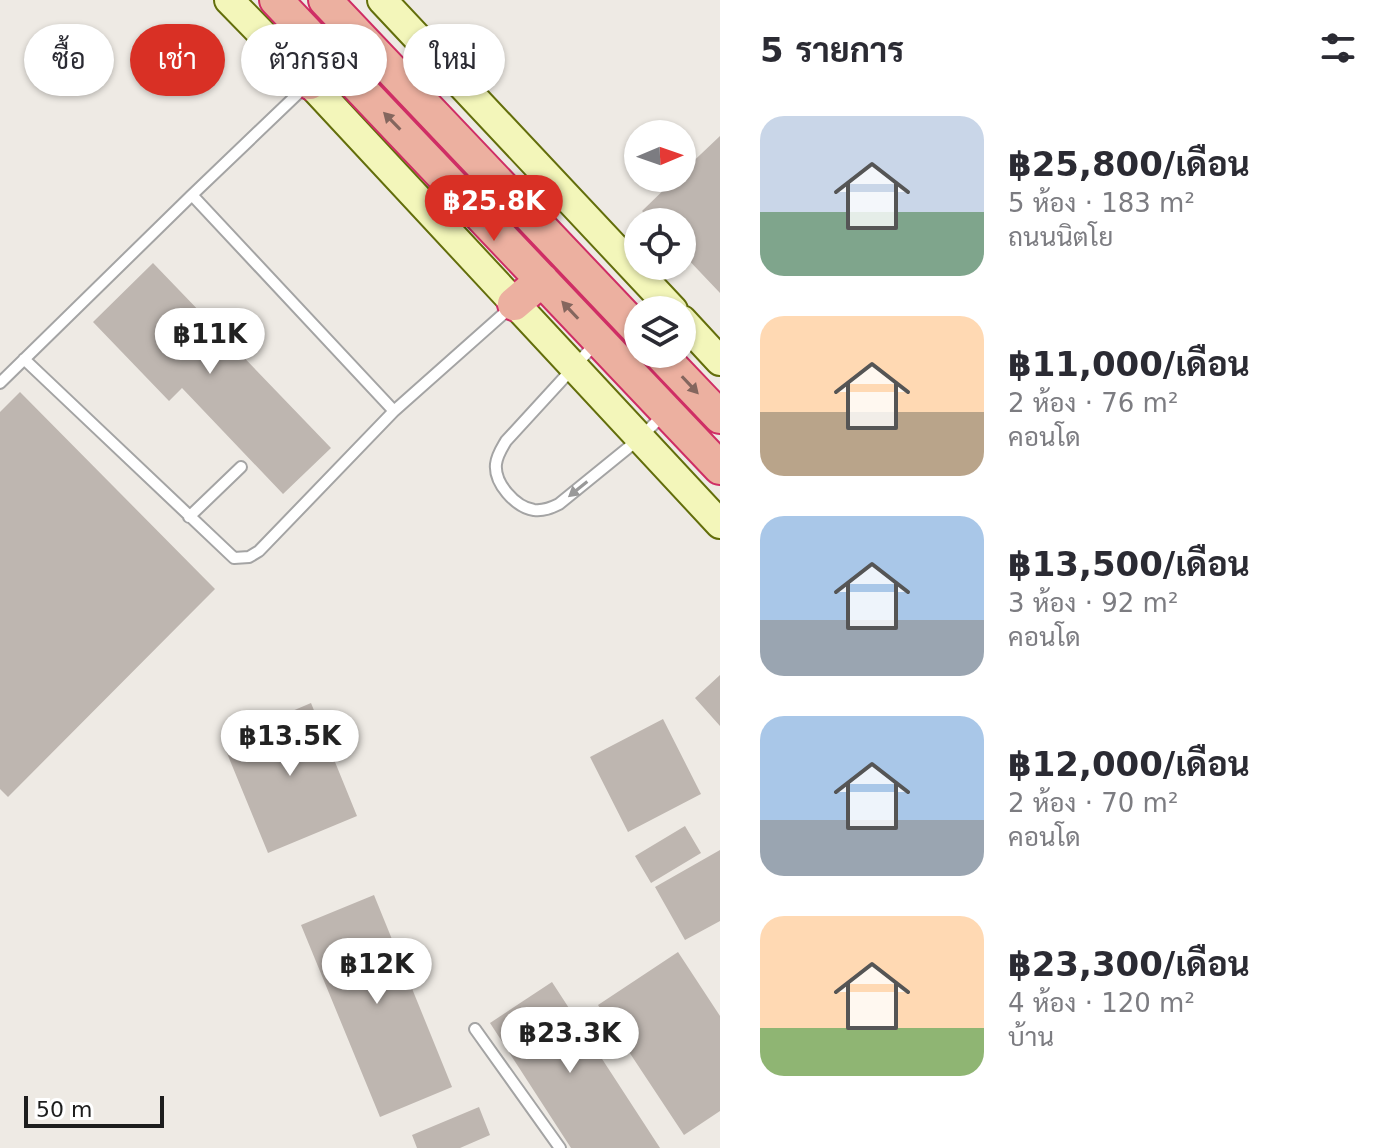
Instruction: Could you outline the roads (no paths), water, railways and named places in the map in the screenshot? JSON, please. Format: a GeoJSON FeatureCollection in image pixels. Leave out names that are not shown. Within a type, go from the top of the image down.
{"type":"FeatureCollection","features":[{"type":"Feature","properties":{"kind":"highway"},"geometry":{"type":"LineString","coordinates":[[276,0],[299,24]]}},
{"type":"Feature","properties":{"kind":"highway"},"geometry":{"type":"LineString","coordinates":[[325,0],[624,315]]}},
{"type":"Feature","properties":{"kind":"highway"},"geometry":{"type":"LineString","coordinates":[[367,96],[720,468]]}},
{"type":"Feature","properties":{"kind":"highway"},"geometry":{"type":"LineString","coordinates":[[514,304],[542,280]]}},
{"type":"Feature","properties":{"kind":"highway"},"geometry":{"type":"LineString","coordinates":[[673,368],[720,417]]}},
{"type":"Feature","properties":{"kind":"main road"},"geometry":{"type":"LineString","coordinates":[[229,0],[252,24]]}},
{"type":"Feature","properties":{"kind":"main road"},"geometry":{"type":"LineString","coordinates":[[382,0],[660,296]]}},
{"type":"Feature","properties":{"kind":"main road"},"geometry":{"type":"LineString","coordinates":[[322,96],[720,524]]}},
{"type":"Feature","properties":{"kind":"main road"},"geometry":{"type":"LineString","coordinates":[[696,335],[720,361]]}},
{"type":"Feature","properties":{"kind":"lane"},"geometry":{"type":"LineString","coordinates":[[0,383],[296,96]]}},
{"type":"Feature","properties":{"kind":"lane"},"geometry":{"type":"LineString","coordinates":[[192,195],[394,411]]}},
{"type":"Feature","properties":{"kind":"lane"},"geometry":{"type":"LineString","coordinates":[[24,359],[234,558],[249,557],[259,551],[394,411],[514,304]]}},
{"type":"Feature","properties":{"kind":"lane"},"geometry":{"type":"LineString","coordinates":[[599,340],[499,452],[496,465],[499,481],[511,496],[523,506],[535,510],[559,504],[639,439],[665,412]]}},
{"type":"Feature","properties":{"kind":"lane"},"geometry":{"type":"LineString","coordinates":[[189,517],[241,467]]}},
{"type":"Feature","properties":{"kind":"lane"},"geometry":{"type":"LineString","coordinates":[[475,1029],[560,1148]]}}]}
